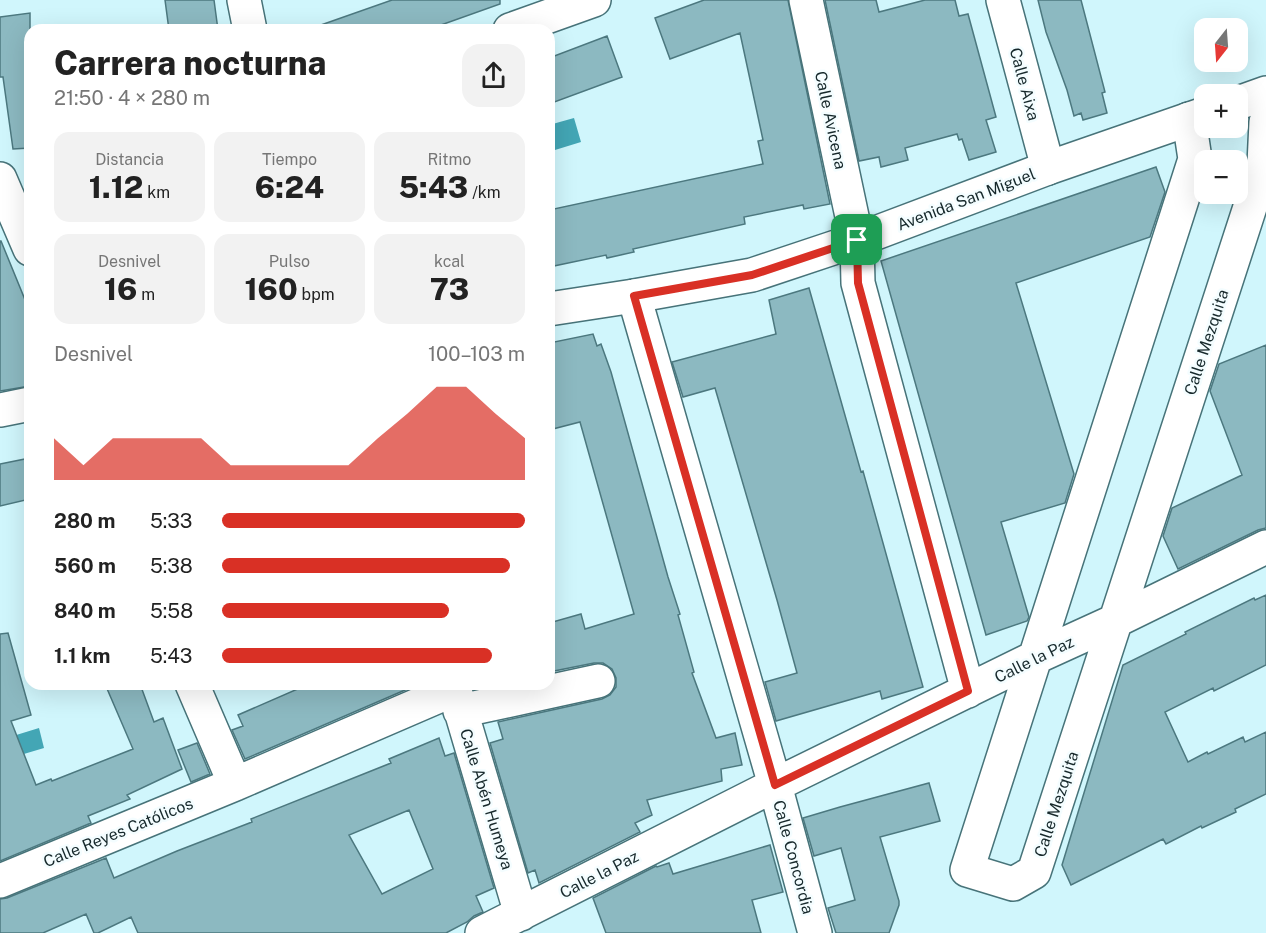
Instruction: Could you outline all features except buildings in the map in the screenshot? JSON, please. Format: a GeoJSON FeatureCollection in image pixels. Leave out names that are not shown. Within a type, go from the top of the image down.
{"type":"FeatureCollection","features":[{"type":"Feature","properties":{"kind":"street"},"geometry":{"type":"LineString","coordinates":[[244,0],[249,24]]}},
{"type":"Feature","properties":{"kind":"street"},"geometry":{"type":"LineString","coordinates":[[527,24],[594,0]]}},
{"type":"Feature","properties":{"kind":"street","name":"Calle Avicena"},"geometry":{"type":"LineString","coordinates":[[806,0],[857,240],[858,283],[968,691]]}},
{"type":"Feature","properties":{"kind":"street","name":"Calle Aixa"},"geometry":{"type":"LineString","coordinates":[[1003,0],[1048,168]]}},
{"type":"Feature","properties":{"kind":"street","name":"Calle Mezquita"},"geometry":{"type":"LineString","coordinates":[[1196,138],[1196,159],[967,870],[1013,884],[1034,872],[1264,164],[1259,105]]}},
{"type":"Feature","properties":{"kind":"street","name":"Avenida San Miguel"},"geometry":{"type":"LineString","coordinates":[[555,308],[752,275],[857,240],[1048,168],[1194,118]]}},
{"type":"Feature","properties":{"kind":"street"},"geometry":{"type":"LineString","coordinates":[[0,179],[24,235]]}},
{"type":"Feature","properties":{"kind":"street","name":"Calle Concordia"},"geometry":{"type":"LineString","coordinates":[[634,296],[775,785],[815,933]]}},
{"type":"Feature","properties":{"kind":"street"},"geometry":{"type":"LineString","coordinates":[[0,410],[24,405]]}},
{"type":"Feature","properties":{"kind":"street","name":"Calle la Paz"},"geometry":{"type":"LineString","coordinates":[[482,933],[775,785],[1266,547]]}},
{"type":"Feature","properties":{"kind":"street","name":"Calle Reyes Católicos"},"geometry":{"type":"LineString","coordinates":[[555,685],[598,681]]}},
{"type":"Feature","properties":{"kind":"street"},"geometry":{"type":"LineString","coordinates":[[195,690],[235,784]]}},
{"type":"Feature","properties":{"kind":"street","name":"Calle Reyes Católicos"},"geometry":{"type":"LineString","coordinates":[[0,881],[456,695],[507,690]]}},
{"type":"Feature","properties":{"kind":"street","name":"Calle Abén Humeya"},"geometry":{"type":"LineString","coordinates":[[456,695],[521,914]]}},
{"type":"Feature","properties":{"kind":"water"},"geometry":{"type":"Polygon","coordinates":[[[574,118],[581,142],[555,150],[555,123],[574,118]]]}},
{"type":"Feature","properties":{"kind":"water"},"geometry":{"type":"Polygon","coordinates":[[[39,728],[44,748],[7,759],[0,740],[39,728]]]}},
{"type":"Feature","properties":{"kind":"route"},"geometry":{"type":"LineString","coordinates":[[857,240],[858,283],[968,691],[775,785],[634,296],[752,275],[857,240]]}}]}
